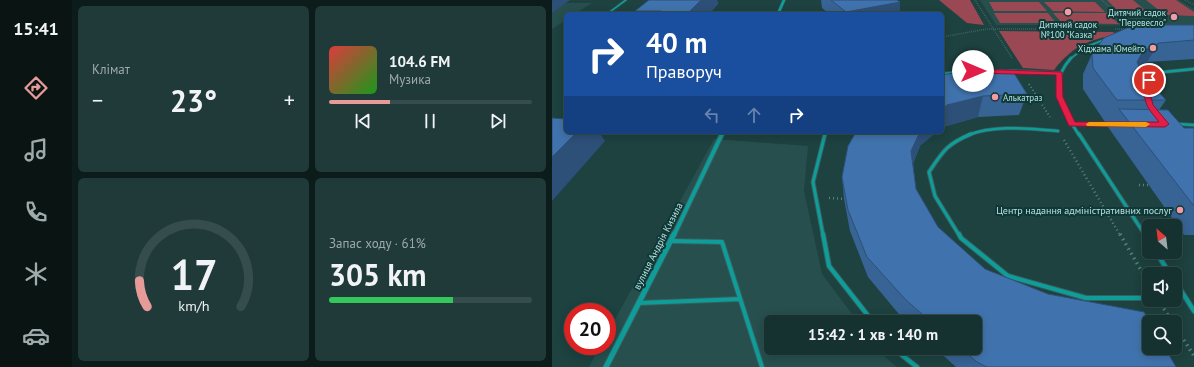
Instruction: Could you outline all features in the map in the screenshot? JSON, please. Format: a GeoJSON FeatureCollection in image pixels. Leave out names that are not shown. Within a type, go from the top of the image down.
{"type":"FeatureCollection","features":[{"type":"Feature","properties":{"kind":"street"},"geometry":{"type":"LineString","coordinates":[[779,12],[784,0]]}},
{"type":"Feature","properties":{"kind":"street","name":"вулиця Андрія Кизила"},"geometry":{"type":"LineString","coordinates":[[606,367],[672,241],[722,134]]}},
{"type":"Feature","properties":{"kind":"lane"},"geometry":{"type":"LineString","coordinates":[[610,12],[626,0]]}},
{"type":"Feature","properties":{"kind":"lane"},"geometry":{"type":"LineString","coordinates":[[1124,37],[1110,38],[1087,45],[1070,58],[1059,73],[1059,97],[1072,124],[1142,230]]}},
{"type":"Feature","properties":{"kind":"lane"},"geometry":{"type":"LineString","coordinates":[[1148,86],[1149,80],[1164,72],[1194,69]]}},
{"type":"Feature","properties":{"kind":"lane"},"geometry":{"type":"LineString","coordinates":[[944,74],[960,71],[975,71]]}},
{"type":"Feature","properties":{"kind":"lane"},"geometry":{"type":"LineString","coordinates":[[1006,71],[1059,73]]}},
{"type":"Feature","properties":{"kind":"lane"},"geometry":{"type":"LineString","coordinates":[[1072,124],[1119,124]]}},
{"type":"Feature","properties":{"kind":"lane"},"geometry":{"type":"LineString","coordinates":[[1172,124],[1194,125]]}},
{"type":"Feature","properties":{"kind":"lane"},"geometry":{"type":"LineString","coordinates":[[1058,131],[996,128],[961,136],[943,150],[929,172],[935,196],[961,238],[1008,276],[1086,298],[1142,298]]}},
{"type":"Feature","properties":{"kind":"lane"},"geometry":{"type":"LineString","coordinates":[[825,134],[813,182],[829,266],[868,315]]}},
{"type":"Feature","properties":{"kind":"lane"},"geometry":{"type":"LineString","coordinates":[[672,241],[722,242],[762,367]]}},
{"type":"Feature","properties":{"kind":"lane"},"geometry":{"type":"LineString","coordinates":[[1182,292],[1194,311]]}},
{"type":"Feature","properties":{"kind":"lane"},"geometry":{"type":"LineString","coordinates":[[639,303],[740,299]]}},
{"type":"Feature","properties":{"kind":"lane"},"geometry":{"type":"LineString","coordinates":[[902,355],[917,367]]}},
{"type":"Feature","properties":{"kind":"path"},"geometry":{"type":"LineString","coordinates":[[1102,0],[1133,29]]}},
{"type":"Feature","properties":{"kind":"path"},"geometry":{"type":"LineString","coordinates":[[1185,0],[1194,6]]}},
{"type":"Feature","properties":{"kind":"path"},"geometry":{"type":"LineString","coordinates":[[944,37],[994,29]]}},
{"type":"Feature","properties":{"kind":"path"},"geometry":{"type":"LineString","coordinates":[[1115,29],[1124,37]]}},
{"type":"Feature","properties":{"kind":"path"},"geometry":{"type":"LineString","coordinates":[[1139,185],[1148,185]]}},
{"type":"Feature","properties":{"kind":"path"},"geometry":{"type":"LineString","coordinates":[[1182,337],[1194,356]]}},
{"type":"Feature","properties":{"kind":"shaded area"},"geometry":{"type":"Polygon","coordinates":[[[552,0],[570,0],[565,3],[592,3],[578,12],[564,12],[564,21],[552,29],[552,0]]]}},
{"type":"Feature","properties":{"kind":"shaded area"},"geometry":{"type":"Polygon","coordinates":[[[939,0],[970,0],[984,25],[967,23],[939,0]]]}},
{"type":"Feature","properties":{"kind":"shaded area","name":"Дитячий садок №100 \"Казка\""},"geometry":{"type":"Polygon","coordinates":[[[980,0],[1179,0],[1194,9],[1194,26],[996,25],[980,0]]]}},
{"type":"Feature","properties":{"kind":"shaded area"},"geometry":{"type":"Polygon","coordinates":[[[1107,0],[1133,0],[1152,16],[1122,15],[1107,0]]]}},
{"type":"Feature","properties":{"kind":"shaded area"},"geometry":{"type":"Polygon","coordinates":[[[1146,0],[1176,0],[1194,12],[1194,16],[1165,15],[1146,0]]]}},
{"type":"Feature","properties":{"kind":"shaded area"},"geometry":{"type":"Polygon","coordinates":[[[989,2],[1039,2],[1047,11],[994,11],[989,2]]]}},
{"type":"Feature","properties":{"kind":"shaded area"},"geometry":{"type":"Polygon","coordinates":[[[1044,2],[1095,2],[1105,12],[1053,11],[1044,2]]]}},
{"type":"Feature","properties":{"kind":"shaded area"},"geometry":{"type":"Polygon","coordinates":[[[994,13],[1048,13],[1056,23],[1000,23],[994,13]]]}},
{"type":"Feature","properties":{"kind":"shaded area"},"geometry":{"type":"Polygon","coordinates":[[[1053,13],[1107,13],[1119,24],[1062,23],[1053,13]]]}},
{"type":"Feature","properties":{"kind":"shaded area"},"geometry":{"type":"Polygon","coordinates":[[[999,31],[1113,32],[1117,35],[1097,39],[1081,45],[1067,55],[1054,70],[1023,68],[999,31]]]}},
{"type":"Feature","properties":{"kind":"shaded area"},"geometry":{"type":"Polygon","coordinates":[[[714,139],[808,146],[804,191],[822,274],[853,315],[764,315],[764,355],[884,355],[897,367],[589,367],[595,355],[616,355],[616,318],[714,139]]]}},
{"type":"Feature","properties":{"kind":"building"},"geometry":{"type":"Polygon","coordinates":[[[649,0],[701,0],[689,12],[635,11],[649,0]]]}},
{"type":"Feature","properties":{"kind":"building"},"geometry":{"type":"Polygon","coordinates":[[[831,0],[897,0],[900,2],[846,12],[831,0]]]}},
{"type":"Feature","properties":{"kind":"building"},"geometry":{"type":"Polygon","coordinates":[[[1152,25],[1194,25],[1194,40],[1159,43],[1143,51],[1137,62],[1143,75],[1166,100],[1117,100],[1093,68],[1092,54],[1104,38],[1127,28],[1152,25]]]}},
{"type":"Feature","properties":{"kind":"building"},"geometry":{"type":"Polygon","coordinates":[[[978,69],[1012,70],[1027,94],[983,96],[947,105],[944,107],[944,75],[978,69]]]}},
{"type":"Feature","properties":{"kind":"building"},"geometry":{"type":"Polygon","coordinates":[[[1119,109],[1168,110],[1184,128],[1194,128],[1194,206],[1119,109]]]}},
{"type":"Feature","properties":{"kind":"building"},"geometry":{"type":"Polygon","coordinates":[[[552,118],[564,119],[564,134],[575,134],[552,157],[552,118]]]}},
{"type":"Feature","properties":{"kind":"building"},"geometry":{"type":"Polygon","coordinates":[[[855,134],[919,134],[911,151],[916,189],[938,227],[985,269],[1048,294],[1144,312],[1146,315],[1142,315],[1142,355],[1169,355],[1176,367],[987,367],[977,362],[968,355],[982,355],[982,315],[923,315],[906,300],[867,257],[848,210],[842,177],[848,146],[855,134]]]}},
{"type":"Feature","properties":{"kind":"slow traffic"},"geometry":{"type":"LineString","coordinates":[[1089,124],[1146,124]]}},
{"type":"Feature","properties":{"kind":"place","name":"Дитячий садок №100 \"Казка\""},"geometry":{"type":"Point","coordinates":[1068,12]}},
{"type":"Feature","properties":{"kind":"place","name":"Дитячий садок \"Перевесло\""},"geometry":{"type":"Point","coordinates":[1174,17]}},
{"type":"Feature","properties":{"kind":"place","name":"Хіджама Юмейго"},"geometry":{"type":"Point","coordinates":[1153,48]}},
{"type":"Feature","properties":{"kind":"place","name":"Алькатраз"},"geometry":{"type":"Point","coordinates":[995,97]}},
{"type":"Feature","properties":{"kind":"place","name":"Центр надання адміністративних послуг"},"geometry":{"type":"Point","coordinates":[1180,210]}},
{"type":"Feature","properties":{"kind":"route"},"geometry":{"type":"LineString","coordinates":[[973,71],[1059,73],[1059,97],[1072,124],[1165,124],[1149,105],[1147,93],[1149,80]]}}]}
